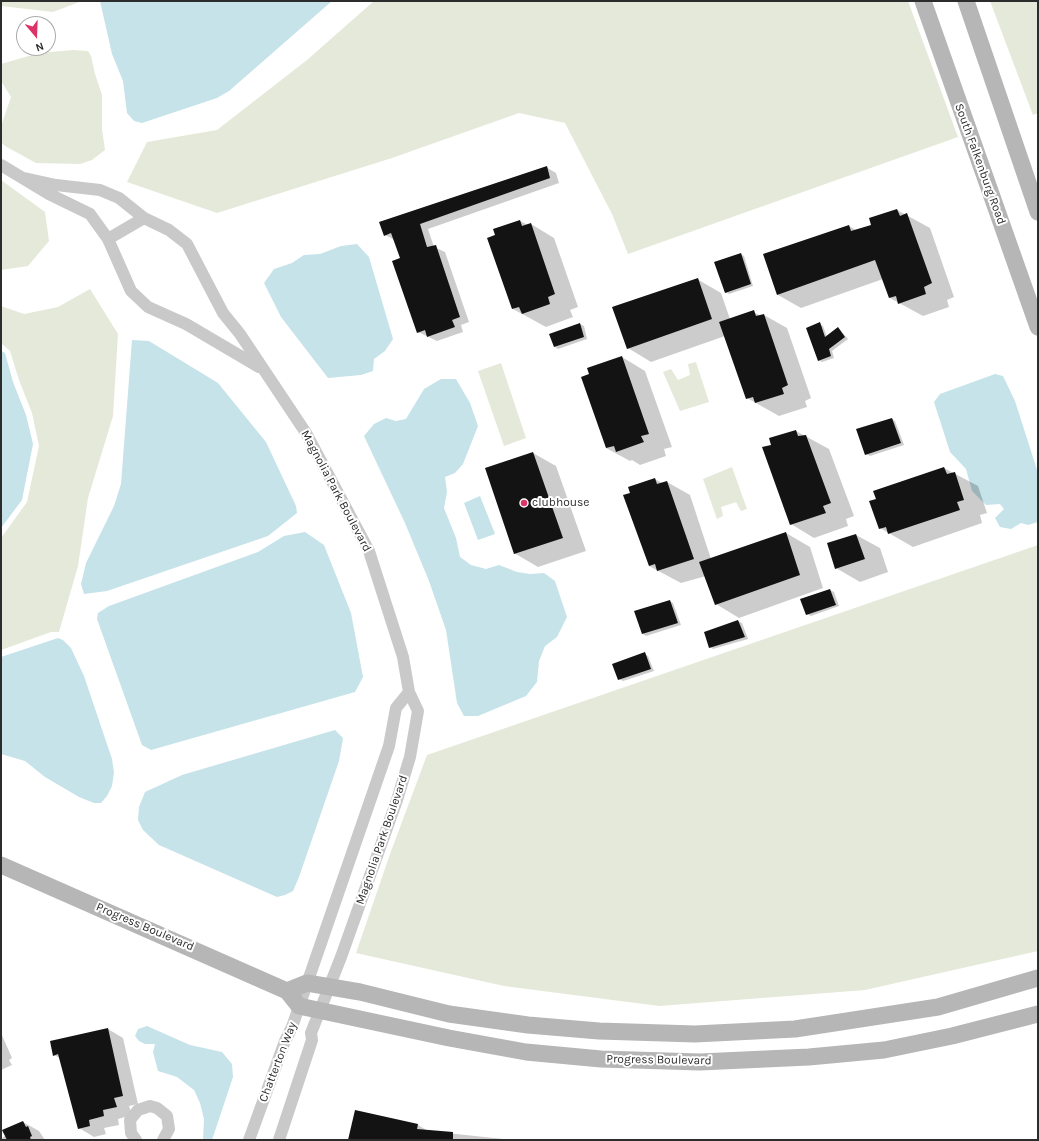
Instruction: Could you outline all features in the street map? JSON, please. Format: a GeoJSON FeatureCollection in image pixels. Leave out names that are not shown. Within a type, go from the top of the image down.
{"type":"FeatureCollection","features":[{"type":"Feature","properties":{"kind":"main road","name":"South Falkenburg Road"},"geometry":{"type":"LineString","coordinates":[[923,1],[1038,327]]}},
{"type":"Feature","properties":{"kind":"main road"},"geometry":{"type":"LineString","coordinates":[[966,1],[1038,212]]}},
{"type":"Feature","properties":{"kind":"main road","name":"Progress Boulevard"},"geometry":{"type":"LineString","coordinates":[[1,865],[287,991],[299,1006],[320,1009],[449,1038],[526,1052],[601,1059],[700,1062],[809,1057],[884,1050],[952,1036],[1038,1014]]}},
{"type":"Feature","properties":{"kind":"main road"},"geometry":{"type":"LineString","coordinates":[[287,991],[307,983],[360,992],[449,1014],[528,1025],[599,1031],[695,1034],[795,1029],[938,1007],[1038,978]]}},
{"type":"Feature","properties":{"kind":"street","name":"Magnolia Park Boulevard"},"geometry":{"type":"LineString","coordinates":[[1,165],[50,194],[90,214],[108,239],[131,291],[148,307],[186,324],[262,369]]}},
{"type":"Feature","properties":{"kind":"street","name":"Magnolia Park Boulevard"},"geometry":{"type":"LineString","coordinates":[[24,178],[56,185],[100,190],[119,198],[144,218],[169,230],[187,244],[223,313],[240,334],[306,433],[369,551],[403,657],[409,692],[418,711],[410,757],[394,807],[330,987],[320,1009]]}},
{"type":"Feature","properties":{"kind":"street"},"geometry":{"type":"LineString","coordinates":[[108,239],[144,218]]}},
{"type":"Feature","properties":{"kind":"street","name":"Magnolia Park Boulevard"},"geometry":{"type":"LineString","coordinates":[[307,983],[389,746],[396,708],[409,692]]}},
{"type":"Feature","properties":{"kind":"street","name":"Chatterton Way"},"geometry":{"type":"LineString","coordinates":[[249,1140],[307,983]]}},
{"type":"Feature","properties":{"kind":"street","name":"Chatterton Way"},"geometry":{"type":"LineString","coordinates":[[279,1140],[312,1040],[311,1033],[320,1009]]}},
{"type":"Feature","properties":{"kind":"street"},"geometry":{"type":"LineString","coordinates":[[136,1140],[131,1133],[130,1120],[138,1110],[150,1106],[162,1111],[167,1116],[169,1129],[163,1140]]}},
{"type":"Feature","properties":{"kind":"green space"},"geometry":{"type":"Polygon","coordinates":[[[1,1],[82,1],[53,12],[1,6],[1,1]]]}},
{"type":"Feature","properties":{"kind":"green space"},"geometry":{"type":"Polygon","coordinates":[[[374,1],[908,1],[958,137],[628,254],[612,214],[565,123],[519,113],[392,158],[217,213],[127,182],[147,142],[217,130],[307,60],[374,1]]]}},
{"type":"Feature","properties":{"kind":"green space"},"geometry":{"type":"Polygon","coordinates":[[[990,1],[1038,1],[1038,113],[1033,115],[990,1]]]}},
{"type":"Feature","properties":{"kind":"green space"},"geometry":{"type":"Polygon","coordinates":[[[73,50],[88,51],[91,56],[102,95],[102,129],[105,150],[92,160],[80,164],[36,163],[5,146],[1,142],[1,126],[11,97],[1,81],[1,64],[29,56],[56,56],[56,52],[73,50]]]}},
{"type":"Feature","properties":{"kind":"green space"},"geometry":{"type":"Polygon","coordinates":[[[1,180],[45,212],[49,241],[28,266],[1,270],[1,180]]]}},
{"type":"Feature","properties":{"kind":"green space"},"geometry":{"type":"Polygon","coordinates":[[[90,289],[118,334],[113,416],[88,498],[78,566],[59,632],[51,632],[1,650],[1,538],[27,502],[39,446],[32,413],[19,380],[10,351],[1,343],[1,306],[24,314],[58,307],[90,289]]]}},
{"type":"Feature","properties":{"kind":"green space"},"geometry":{"type":"Polygon","coordinates":[[[696,362],[709,402],[680,411],[663,372],[671,369],[678,380],[690,375],[688,364],[696,362]]]}},
{"type":"Feature","properties":{"kind":"green space"},"geometry":{"type":"Polygon","coordinates":[[[501,363],[526,438],[504,446],[478,371],[501,363]]]}},
{"type":"Feature","properties":{"kind":"green space"},"geometry":{"type":"Polygon","coordinates":[[[732,467],[747,509],[741,511],[736,502],[721,507],[723,516],[717,519],[703,479],[732,467]]]}},
{"type":"Feature","properties":{"kind":"green space"},"geometry":{"type":"Polygon","coordinates":[[[1038,545],[1038,951],[865,990],[659,1006],[504,986],[356,953],[390,854],[427,755],[1038,545]]]}},
{"type":"Feature","properties":{"kind":"water"},"geometry":{"type":"Polygon","coordinates":[[[100,1],[332,1],[229,91],[217,98],[142,123],[134,121],[127,113],[123,81],[112,54],[100,1]]]}},
{"type":"Feature","properties":{"kind":"water"},"geometry":{"type":"Polygon","coordinates":[[[357,244],[369,257],[393,339],[385,351],[374,359],[373,371],[361,375],[328,378],[281,317],[264,283],[274,269],[292,263],[304,255],[320,254],[341,246],[357,244]]]}},
{"type":"Feature","properties":{"kind":"water"},"geometry":{"type":"Polygon","coordinates":[[[132,340],[149,341],[218,383],[266,442],[296,506],[297,513],[268,536],[107,591],[84,594],[81,584],[86,563],[114,506],[121,484],[132,340]]]}},
{"type":"Feature","properties":{"kind":"water"},"geometry":{"type":"Polygon","coordinates":[[[1,351],[5,353],[13,382],[26,415],[33,444],[22,500],[1,528],[1,351]]]}},
{"type":"Feature","properties":{"kind":"water"},"geometry":{"type":"Polygon","coordinates":[[[995,374],[1003,376],[1015,401],[1038,473],[1038,522],[1028,525],[1021,523],[1011,529],[1000,527],[995,518],[1004,509],[1000,504],[986,505],[972,491],[966,469],[950,452],[934,402],[940,394],[995,374]]]}},
{"type":"Feature","properties":{"kind":"water"},"geometry":{"type":"Polygon","coordinates":[[[441,379],[456,379],[470,403],[478,426],[463,464],[455,473],[445,477],[447,492],[444,508],[456,538],[460,557],[471,565],[486,569],[499,565],[517,572],[530,574],[544,573],[555,581],[567,617],[557,637],[545,646],[539,661],[537,682],[526,696],[478,716],[464,716],[457,703],[446,630],[429,581],[405,523],[364,436],[374,424],[386,418],[396,421],[406,419],[424,389],[441,379]]]}},
{"type":"Feature","properties":{"kind":"water"},"geometry":{"type":"Polygon","coordinates":[[[480,496],[495,534],[478,540],[464,503],[480,496]]]}},
{"type":"Feature","properties":{"kind":"water"},"geometry":{"type":"Polygon","coordinates":[[[305,532],[324,545],[351,613],[363,677],[355,692],[151,750],[142,745],[97,619],[98,613],[109,606],[258,552],[284,536],[305,532]]]}},
{"type":"Feature","properties":{"kind":"water"},"geometry":{"type":"Polygon","coordinates":[[[58,638],[63,640],[71,648],[84,676],[112,759],[114,773],[112,786],[107,796],[101,803],[94,803],[79,797],[45,777],[25,761],[1,754],[1,657],[58,638]]]}},
{"type":"Feature","properties":{"kind":"water"},"geometry":{"type":"Polygon","coordinates":[[[335,730],[343,738],[339,761],[299,877],[293,891],[285,895],[277,897],[159,845],[143,830],[138,820],[139,807],[145,792],[182,775],[335,730]]]}},
{"type":"Feature","properties":{"kind":"water"},"geometry":{"type":"Polygon","coordinates":[[[147,1026],[190,1045],[222,1052],[232,1064],[233,1077],[212,1140],[203,1140],[204,1119],[200,1103],[194,1090],[177,1077],[158,1071],[153,1052],[155,1044],[145,1044],[139,1041],[135,1036],[138,1029],[147,1026]]]}},
{"type":"Feature","properties":{"kind":"building"},"geometry":{"type":"Polygon","coordinates":[[[547,166],[550,178],[420,224],[427,247],[436,245],[460,317],[452,320],[455,327],[427,337],[425,330],[417,333],[392,261],[400,258],[391,233],[384,236],[379,222],[547,166]]]}},
{"type":"Feature","properties":{"kind":"building"},"geometry":{"type":"Polygon","coordinates":[[[897,209],[900,216],[907,213],[932,283],[924,287],[926,294],[898,304],[896,296],[889,298],[875,260],[777,295],[763,254],[849,225],[851,231],[871,225],[869,218],[897,209]]]}},
{"type":"Feature","properties":{"kind":"building"},"geometry":{"type":"Polygon","coordinates":[[[520,220],[522,226],[531,223],[555,294],[548,297],[550,304],[522,314],[519,307],[512,309],[487,238],[495,235],[493,229],[520,220]]]}},
{"type":"Feature","properties":{"kind":"building"},"geometry":{"type":"Polygon","coordinates":[[[741,253],[751,284],[725,293],[714,262],[741,253]]]}},
{"type":"Feature","properties":{"kind":"building"},"geometry":{"type":"Polygon","coordinates":[[[698,278],[712,319],[627,349],[612,307],[698,278]]]}},
{"type":"Feature","properties":{"kind":"building"},"geometry":{"type":"Polygon","coordinates":[[[754,310],[756,316],[764,314],[788,385],[782,388],[784,394],[755,403],[753,397],[746,399],[719,322],[754,310]]]}},
{"type":"Feature","properties":{"kind":"building"},"geometry":{"type":"Polygon","coordinates":[[[820,322],[825,337],[838,327],[845,337],[829,349],[831,356],[818,361],[806,328],[820,322]]]}},
{"type":"Feature","properties":{"kind":"building"},"geometry":{"type":"Polygon","coordinates":[[[580,323],[584,337],[554,347],[549,334],[580,323]]]}},
{"type":"Feature","properties":{"kind":"building"},"geometry":{"type":"Polygon","coordinates":[[[622,356],[649,434],[641,436],[644,442],[616,452],[614,446],[606,448],[581,377],[589,374],[587,368],[622,356]]]}},
{"type":"Feature","properties":{"kind":"building"},"geometry":{"type":"Polygon","coordinates":[[[892,418],[901,443],[865,455],[856,429],[892,418]]]}},
{"type":"Feature","properties":{"kind":"building"},"geometry":{"type":"Polygon","coordinates":[[[796,430],[798,436],[806,435],[831,503],[823,506],[826,513],[790,525],[762,447],[771,445],[769,438],[796,430]]]}},
{"type":"Feature","properties":{"kind":"building","name":"clubhouse"},"geometry":{"type":"Polygon","coordinates":[[[533,452],[563,538],[514,554],[485,468],[533,452]]]}},
{"type":"Feature","properties":{"kind":"building"},"geometry":{"type":"Polygon","coordinates":[[[944,467],[947,474],[955,472],[964,500],[957,502],[960,510],[888,534],[886,527],[879,529],[869,501],[876,499],[873,491],[944,467]]]}},
{"type":"Feature","properties":{"kind":"building"},"geometry":{"type":"Polygon","coordinates":[[[655,478],[657,484],[667,481],[694,559],[657,571],[655,564],[649,566],[623,495],[630,493],[628,487],[655,478]]]}},
{"type":"Feature","properties":{"kind":"building"},"geometry":{"type":"Polygon","coordinates":[[[786,532],[800,575],[715,605],[699,562],[786,532]]]}},
{"type":"Feature","properties":{"kind":"building"},"geometry":{"type":"Polygon","coordinates":[[[856,534],[865,559],[835,569],[827,543],[856,534]]]}},
{"type":"Feature","properties":{"kind":"building"},"geometry":{"type":"Polygon","coordinates":[[[830,589],[836,605],[806,615],[800,599],[830,589]]]}},
{"type":"Feature","properties":{"kind":"building"},"geometry":{"type":"Polygon","coordinates":[[[670,600],[678,623],[642,634],[634,611],[670,600]]]}},
{"type":"Feature","properties":{"kind":"building"},"geometry":{"type":"Polygon","coordinates":[[[738,620],[745,637],[709,648],[704,632],[738,620]]]}},
{"type":"Feature","properties":{"kind":"building"},"geometry":{"type":"Polygon","coordinates":[[[645,652],[651,669],[618,680],[612,664],[645,652]]]}},
{"type":"Feature","properties":{"kind":"building"},"geometry":{"type":"Polygon","coordinates":[[[108,1028],[123,1096],[114,1098],[117,1107],[103,1110],[104,1116],[89,1120],[90,1126],[78,1129],[58,1054],[53,1056],[50,1041],[108,1028]]]}},
{"type":"Feature","properties":{"kind":"building"},"geometry":{"type":"Polygon","coordinates":[[[355,1110],[418,1124],[417,1129],[453,1132],[453,1140],[348,1140],[355,1110]]]}},
{"type":"Feature","properties":{"kind":"building"},"geometry":{"type":"Polygon","coordinates":[[[23,1121],[26,1127],[28,1126],[32,1136],[30,1137],[31,1140],[7,1140],[2,1130],[23,1121]]]}},
{"type":"Feature","properties":{"kind":"place","name":"clubhouse"},"geometry":{"type":"Point","coordinates":[524,503]}}]}
